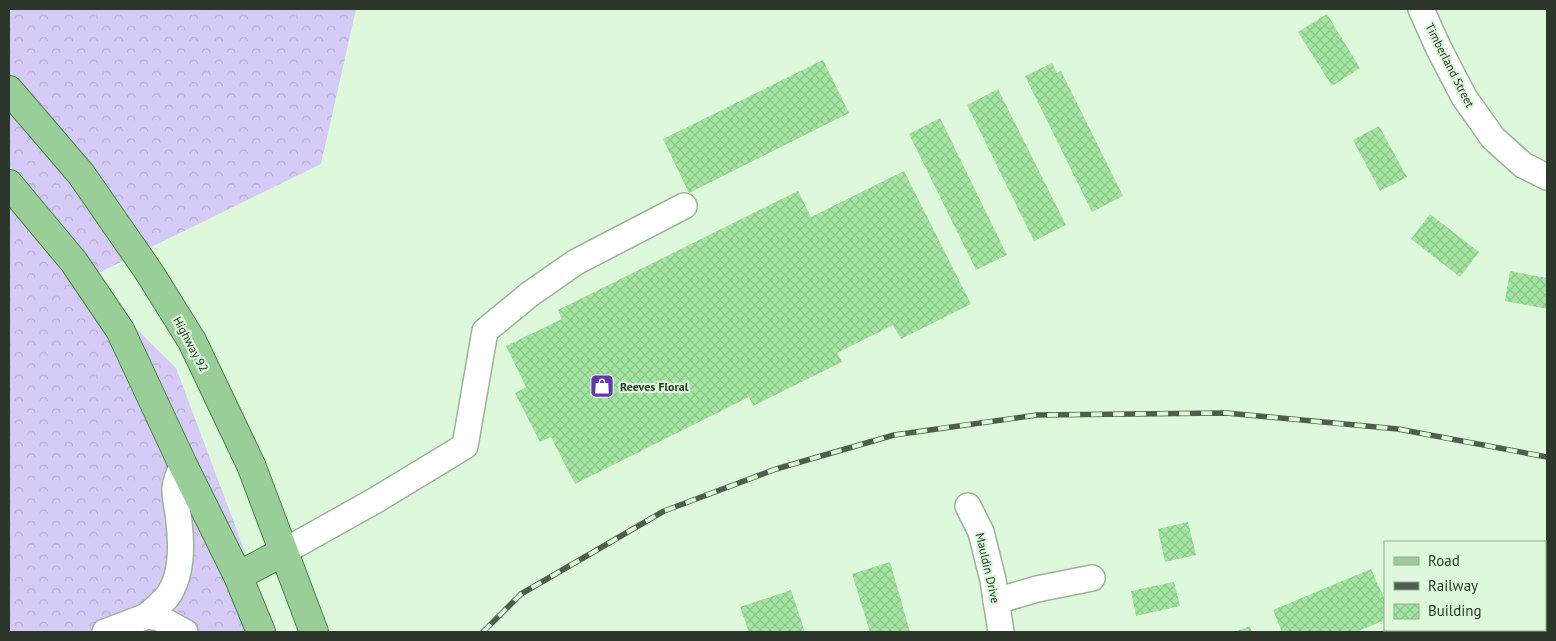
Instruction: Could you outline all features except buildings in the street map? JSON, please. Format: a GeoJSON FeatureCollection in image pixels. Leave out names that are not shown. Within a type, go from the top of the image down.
{"type":"FeatureCollection","features":[{"type":"Feature","properties":{"kind":"main road","name":"Highway 92"},"geometry":{"type":"LineString","coordinates":[[9,90],[81,174],[149,272],[192,341],[251,465],[314,632]]}},
{"type":"Feature","properties":{"kind":"main road"},"geometry":{"type":"LineString","coordinates":[[9,184],[74,262],[120,330],[183,465],[238,576],[261,632]]}},
{"type":"Feature","properties":{"kind":"main road"},"geometry":{"type":"LineString","coordinates":[[238,576],[283,552]]}},
{"type":"Feature","properties":{"kind":"street","name":"Timberland Street"},"geometry":{"type":"LineString","coordinates":[[1421,9],[1464,97],[1493,138],[1523,165],[1547,177]]}},
{"type":"Feature","properties":{"kind":"street"},"geometry":{"type":"LineString","coordinates":[[283,552],[376,500],[465,446],[485,331],[530,294],[576,262],[684,206]]}},
{"type":"Feature","properties":{"kind":"street"},"geometry":{"type":"LineString","coordinates":[[105,632],[147,616],[166,598],[176,583],[180,564],[180,522],[174,484],[183,465]]}},
{"type":"Feature","properties":{"kind":"street","name":"Mauldin Drive"},"geometry":{"type":"LineString","coordinates":[[968,506],[981,532],[1001,632]]}},
{"type":"Feature","properties":{"kind":"street"},"geometry":{"type":"LineString","coordinates":[[996,601],[1036,589],[1092,578]]}},
{"type":"Feature","properties":{"kind":"street"},"geometry":{"type":"LineString","coordinates":[[147,616],[159,618],[185,632]]}},
{"type":"Feature","properties":{"kind":"green space"},"geometry":{"type":"Polygon","coordinates":[[[9,9],[356,9],[321,164],[86,279],[176,368],[275,632],[9,632],[9,9]]]}},
{"type":"Feature","properties":{"kind":"railway"},"geometry":{"type":"LineString","coordinates":[[483,632],[521,594],[664,511],[776,469],[894,435],[1037,415],[1226,413],[1398,429],[1547,457]]}},
{"type":"Feature","properties":{"kind":"place","name":"Reeves Floral"},"geometry":{"type":"Point","coordinates":[602,386]}}]}
